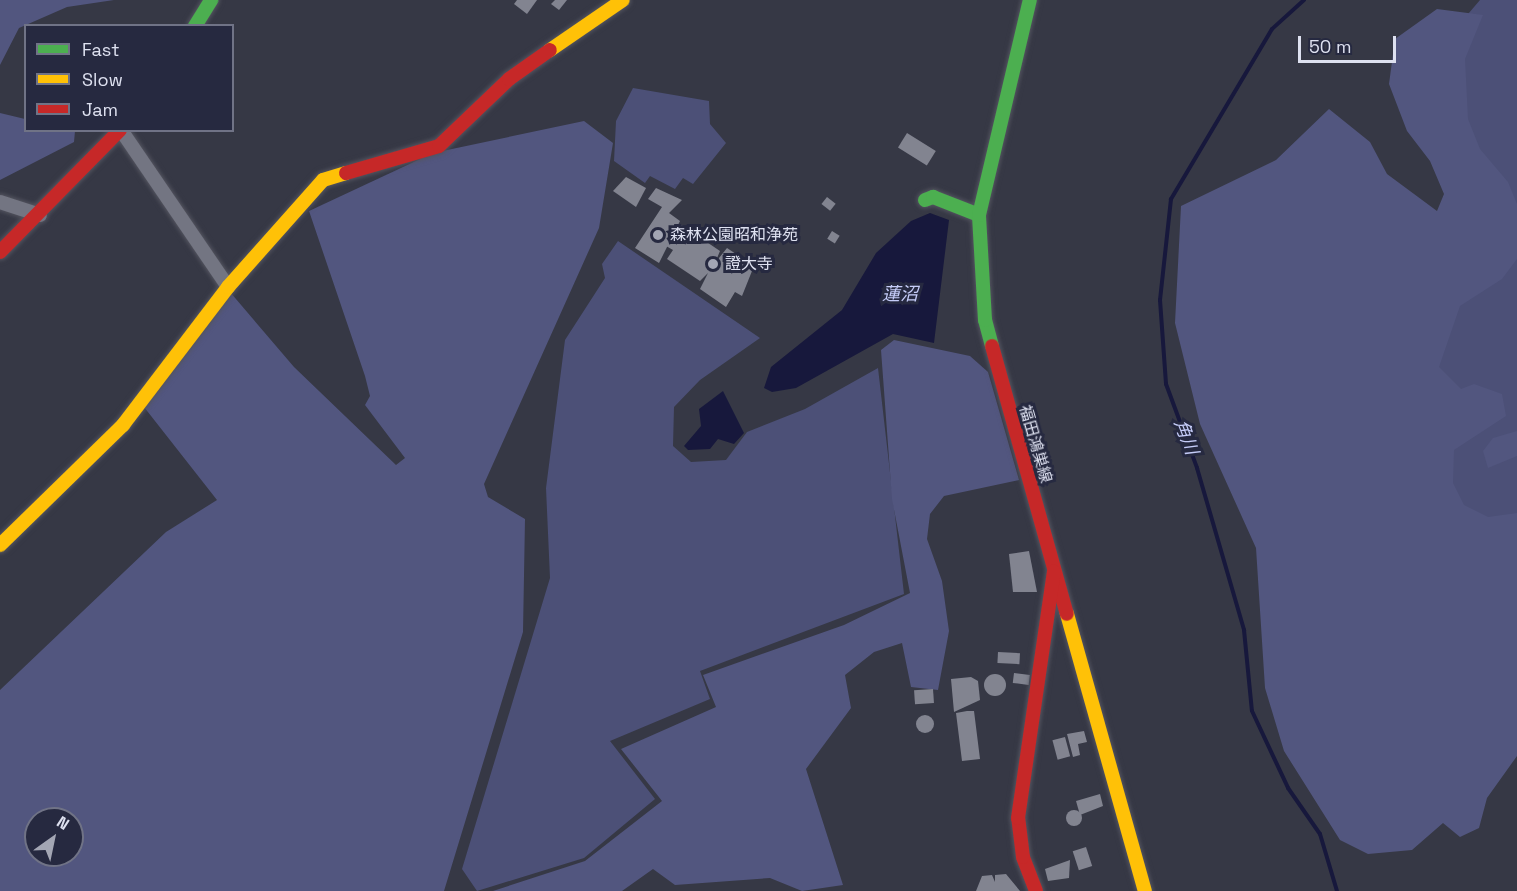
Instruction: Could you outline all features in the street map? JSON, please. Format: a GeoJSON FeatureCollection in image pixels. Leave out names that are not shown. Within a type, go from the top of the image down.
{"type":"FeatureCollection","features":[{"type":"Feature","properties":{"kind":"street"},"geometry":{"type":"LineString","coordinates":[[196,24],[211,0]]}},
{"type":"Feature","properties":{"kind":"street"},"geometry":{"type":"LineString","coordinates":[[0,545],[123,425],[228,287],[323,180],[439,146],[509,79],[623,0]]}},
{"type":"Feature","properties":{"kind":"street","name":"福田鴻巣線"},"geometry":{"type":"LineString","coordinates":[[1030,0],[979,215],[985,320],[1145,891]]}},
{"type":"Feature","properties":{"kind":"street"},"geometry":{"type":"LineString","coordinates":[[0,252],[40,215],[119,132]]}},
{"type":"Feature","properties":{"kind":"street"},"geometry":{"type":"LineString","coordinates":[[122,132],[228,287]]}},
{"type":"Feature","properties":{"kind":"street"},"geometry":{"type":"LineString","coordinates":[[925,200],[933,197],[979,215]]}},
{"type":"Feature","properties":{"kind":"street"},"geometry":{"type":"LineString","coordinates":[[0,201],[40,215]]}},
{"type":"Feature","properties":{"kind":"street"},"geometry":{"type":"LineString","coordinates":[[1036,891],[1023,857],[1018,818],[1054,572]]}},
{"type":"Feature","properties":{"kind":"shaded area"},"geometry":{"type":"Polygon","coordinates":[[[0,0],[114,0],[67,7],[24,24],[19,28],[0,65],[0,0]]]}},
{"type":"Feature","properties":{"kind":"shaded area"},"geometry":{"type":"Polygon","coordinates":[[[1480,0],[1517,0],[1517,554],[1442,498],[1410,372],[1463,233],[1457,27],[1480,0]]]}},
{"type":"Feature","properties":{"kind":"shaded area"},"geometry":{"type":"Polygon","coordinates":[[[1437,9],[1483,15],[1465,59],[1468,119],[1480,149],[1508,182],[1517,204],[1517,259],[1502,279],[1460,306],[1439,367],[1461,389],[1474,384],[1502,394],[1506,416],[1454,450],[1453,483],[1464,505],[1488,517],[1517,513],[1517,756],[1487,798],[1479,828],[1460,837],[1443,823],[1412,850],[1368,854],[1340,840],[1284,751],[1265,688],[1256,548],[1200,424],[1175,323],[1181,206],[1276,160],[1329,109],[1370,142],[1387,174],[1437,211],[1444,194],[1430,161],[1407,131],[1389,84],[1395,39],[1437,9]]]}},
{"type":"Feature","properties":{"kind":"shaded area"},"geometry":{"type":"Polygon","coordinates":[[[633,88],[709,101],[710,124],[726,143],[693,184],[683,178],[675,189],[650,176],[645,183],[614,161],[616,121],[633,88]]]}},
{"type":"Feature","properties":{"kind":"shaded area"},"geometry":{"type":"Polygon","coordinates":[[[0,113],[24,119],[24,132],[75,132],[74,142],[0,180],[0,113]]]}},
{"type":"Feature","properties":{"kind":"shaded area"},"geometry":{"type":"Polygon","coordinates":[[[584,121],[613,143],[599,228],[484,484],[488,497],[525,519],[523,632],[444,891],[0,891],[0,690],[166,532],[217,500],[144,407],[230,292],[294,367],[396,465],[405,458],[365,405],[370,396],[365,376],[309,211],[433,153],[584,121]]]}},
{"type":"Feature","properties":{"kind":"shaded area"},"geometry":{"type":"Polygon","coordinates":[[[618,241],[760,338],[700,380],[674,407],[673,446],[691,462],[726,460],[747,432],[805,409],[878,368],[904,594],[700,671],[710,699],[610,741],[655,799],[584,858],[477,891],[462,869],[550,578],[546,488],[565,340],[605,278],[602,264],[618,241]]]}},
{"type":"Feature","properties":{"kind":"shaded area"},"geometry":{"type":"Polygon","coordinates":[[[894,340],[970,356],[988,372],[1019,480],[944,496],[930,514],[927,539],[942,581],[949,631],[938,690],[911,687],[902,643],[874,652],[845,675],[851,708],[806,769],[843,885],[802,891],[770,878],[675,885],[653,869],[622,891],[493,891],[585,861],[662,801],[621,749],[716,707],[703,675],[844,625],[910,593],[892,499],[881,350],[894,340]]]}},
{"type":"Feature","properties":{"kind":"shaded area"},"geometry":{"type":"Polygon","coordinates":[[[1517,431],[1517,456],[1488,468],[1483,451],[1493,438],[1517,431]]]}},
{"type":"Feature","properties":{"kind":"water","name":"蓮沼"},"geometry":{"type":"Polygon","coordinates":[[[930,213],[949,220],[934,343],[893,334],[796,388],[772,392],[764,388],[771,367],[842,310],[876,253],[911,221],[930,213]]]}},
{"type":"Feature","properties":{"kind":"water"},"geometry":{"type":"Polygon","coordinates":[[[723,391],[744,433],[734,444],[718,439],[710,449],[688,450],[684,446],[701,426],[699,409],[723,391]]]}},
{"type":"Feature","properties":{"kind":"building"},"geometry":{"type":"Polygon","coordinates":[[[517,0],[537,0],[527,14],[514,4],[517,0]]]}},
{"type":"Feature","properties":{"kind":"building"},"geometry":{"type":"Polygon","coordinates":[[[555,0],[567,0],[559,10],[551,4],[555,0]]]}},
{"type":"Feature","properties":{"kind":"building"},"geometry":{"type":"Polygon","coordinates":[[[907,133],[936,151],[927,165],[898,147],[907,133]]]}},
{"type":"Feature","properties":{"kind":"building"},"geometry":{"type":"Polygon","coordinates":[[[626,177],[646,188],[636,207],[613,191],[626,177]]]}},
{"type":"Feature","properties":{"kind":"building","name":"森林公園昭和浄苑"},"geometry":{"type":"Polygon","coordinates":[[[656,188],[682,200],[669,213],[680,221],[659,263],[635,248],[662,207],[648,199],[656,188]]]}},
{"type":"Feature","properties":{"kind":"building"},"geometry":{"type":"Polygon","coordinates":[[[827,197],[836,204],[830,211],[821,204],[827,197]]]}},
{"type":"Feature","properties":{"kind":"building","name":"證大寺"},"geometry":{"type":"Polygon","coordinates":[[[680,224],[720,251],[715,263],[727,248],[754,266],[742,296],[735,292],[726,307],[700,289],[708,273],[700,281],[667,259],[673,250],[666,246],[680,224]]]}},
{"type":"Feature","properties":{"kind":"building"},"geometry":{"type":"Polygon","coordinates":[[[832,231],[840,236],[835,243],[827,239],[832,231]]]}},
{"type":"Feature","properties":{"kind":"building"},"geometry":{"type":"Polygon","coordinates":[[[1029,551],[1037,592],[1013,592],[1009,554],[1029,551]]]}},
{"type":"Feature","properties":{"kind":"building"},"geometry":{"type":"Polygon","coordinates":[[[998,652],[1020,653],[1019,664],[997,663],[998,652]]]}},
{"type":"Feature","properties":{"kind":"building"},"geometry":{"type":"Polygon","coordinates":[[[1014,673],[1030,675],[1029,685],[1013,683],[1014,673]]]}},
{"type":"Feature","properties":{"kind":"building"},"geometry":{"type":"Polygon","coordinates":[[[991,674],[999,674],[1006,681],[1006,689],[999,696],[991,696],[984,689],[984,681],[991,674]]]}},
{"type":"Feature","properties":{"kind":"building"},"geometry":{"type":"Polygon","coordinates":[[[971,677],[978,681],[980,700],[954,712],[951,679],[971,677]]]}},
{"type":"Feature","properties":{"kind":"building"},"geometry":{"type":"Polygon","coordinates":[[[933,689],[934,703],[915,704],[914,690],[933,689]]]}},
{"type":"Feature","properties":{"kind":"building"},"geometry":{"type":"Polygon","coordinates":[[[974,711],[980,759],[962,761],[956,713],[974,711]]]}},
{"type":"Feature","properties":{"kind":"building"},"geometry":{"type":"Polygon","coordinates":[[[921,715],[929,715],[934,720],[932,731],[921,733],[916,728],[916,720],[921,715]]]}},
{"type":"Feature","properties":{"kind":"building"},"geometry":{"type":"Polygon","coordinates":[[[1084,731],[1087,742],[1078,744],[1080,755],[1073,757],[1067,734],[1084,731]]]}},
{"type":"Feature","properties":{"kind":"building"},"geometry":{"type":"Polygon","coordinates":[[[1065,737],[1070,756],[1058,760],[1052,740],[1065,737]]]}},
{"type":"Feature","properties":{"kind":"building"},"geometry":{"type":"Polygon","coordinates":[[[1100,794],[1103,806],[1080,815],[1076,801],[1100,794]]]}},
{"type":"Feature","properties":{"kind":"building"},"geometry":{"type":"Polygon","coordinates":[[[1074,810],[1082,818],[1074,826],[1066,818],[1074,810]]]}},
{"type":"Feature","properties":{"kind":"building"},"geometry":{"type":"Polygon","coordinates":[[[1086,847],[1092,866],[1079,870],[1073,851],[1086,847]]]}},
{"type":"Feature","properties":{"kind":"building"},"geometry":{"type":"Polygon","coordinates":[[[1070,860],[1069,878],[1048,881],[1045,869],[1070,860]]]}},
{"type":"Feature","properties":{"kind":"building"},"geometry":{"type":"Polygon","coordinates":[[[1006,874],[1020,891],[976,891],[982,876],[992,875],[995,882],[995,875],[1006,874]]]}},
{"type":"Feature","properties":{"kind":"waterway","name":"角川"},"geometry":{"type":"LineString","coordinates":[[1304,0],[1272,29],[1171,199],[1160,300],[1166,384],[1197,468],[1244,630],[1252,711],[1288,788],[1320,834],[1337,891]]}},
{"type":"Feature","properties":{"kind":"traffic: fast"},"geometry":{"type":"LineString","coordinates":[[196,24],[211,0]]}},
{"type":"Feature","properties":{"kind":"traffic: fast"},"geometry":{"type":"LineString","coordinates":[[992,346],[985,320],[979,215],[1030,0]]}},
{"type":"Feature","properties":{"kind":"traffic: fast"},"geometry":{"type":"LineString","coordinates":[[925,200],[933,197],[979,215]]}},
{"type":"Feature","properties":{"kind":"traffic: slow"},"geometry":{"type":"LineString","coordinates":[[550,50],[623,0]]}},
{"type":"Feature","properties":{"kind":"traffic: slow"},"geometry":{"type":"LineString","coordinates":[[0,545],[123,425],[228,287],[323,180],[346,173]]}},
{"type":"Feature","properties":{"kind":"traffic: slow"},"geometry":{"type":"LineString","coordinates":[[1067,614],[1145,891]]}},
{"type":"Feature","properties":{"kind":"traffic: jam"},"geometry":{"type":"LineString","coordinates":[[346,173],[439,146],[509,79],[550,50]]}},
{"type":"Feature","properties":{"kind":"traffic: jam"},"geometry":{"type":"LineString","coordinates":[[0,252],[118,132]]}},
{"type":"Feature","properties":{"kind":"traffic: jam"},"geometry":{"type":"LineString","coordinates":[[992,346],[1067,614]]}},
{"type":"Feature","properties":{"kind":"traffic: jam"},"geometry":{"type":"LineString","coordinates":[[1036,891],[1023,857],[1018,818],[1054,572]]}},
{"type":"Feature","properties":{"kind":"place","name":"森林公園昭和浄苑"},"geometry":{"type":"Point","coordinates":[658,235]}},
{"type":"Feature","properties":{"kind":"place","name":"證大寺"},"geometry":{"type":"Point","coordinates":[713,264]}}]}
